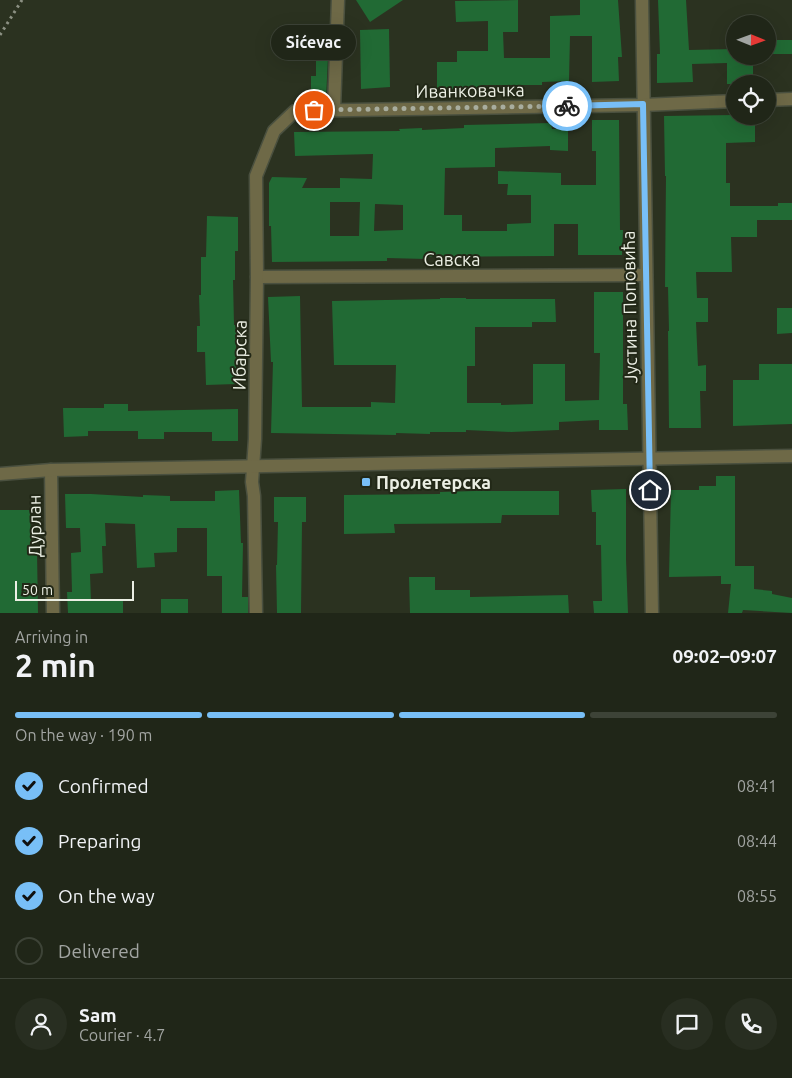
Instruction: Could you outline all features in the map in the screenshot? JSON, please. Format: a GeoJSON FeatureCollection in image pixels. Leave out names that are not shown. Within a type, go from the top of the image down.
{"type":"FeatureCollection","features":[{"type":"Feature","properties":{"kind":"street"},"geometry":{"type":"LineString","coordinates":[[334,109],[338,0]]}},
{"type":"Feature","properties":{"kind":"street","name":"Јустина Поповића"},"geometry":{"type":"LineString","coordinates":[[642,0],[652,613]]}},
{"type":"Feature","properties":{"kind":"street"},"geometry":{"type":"LineString","coordinates":[[776,100],[792,99]]}},
{"type":"Feature","properties":{"kind":"street","name":"Иванковачка"},"geometry":{"type":"LineString","coordinates":[[295,111],[726,101]]}},
{"type":"Feature","properties":{"kind":"street","name":"Ибарска"},"geometry":{"type":"LineString","coordinates":[[256,613],[253,466],[257,278],[256,176],[274,131],[295,111]]}},
{"type":"Feature","properties":{"kind":"street","name":"Савска"},"geometry":{"type":"LineString","coordinates":[[257,278],[646,275]]}},
{"type":"Feature","properties":{"kind":"street"},"geometry":{"type":"LineString","coordinates":[[0,474],[51,470],[792,456]]}},
{"type":"Feature","properties":{"kind":"street","name":"Дурлан"},"geometry":{"type":"LineString","coordinates":[[51,470],[53,613]]}},
{"type":"Feature","properties":{"kind":"path"},"geometry":{"type":"LineString","coordinates":[[0,35],[22,0]]}},
{"type":"Feature","properties":{"kind":"building"},"geometry":{"type":"Polygon","coordinates":[[[356,0],[403,0],[370,22],[356,0]]]}},
{"type":"Feature","properties":{"kind":"building"},"geometry":{"type":"Polygon","coordinates":[[[518,0],[518,32],[503,32],[504,58],[550,58],[550,16],[580,15],[580,0],[618,0],[622,57],[618,57],[619,81],[592,82],[592,36],[570,36],[569,81],[542,82],[542,85],[481,85],[481,89],[437,89],[437,62],[457,62],[457,51],[488,51],[488,21],[456,22],[455,1],[518,0]]]}},
{"type":"Feature","properties":{"kind":"building"},"geometry":{"type":"Polygon","coordinates":[[[658,0],[686,0],[689,50],[726,49],[726,63],[692,64],[693,82],[657,83],[657,54],[660,54],[658,0]]]}},
{"type":"Feature","properties":{"kind":"building"},"geometry":{"type":"Polygon","coordinates":[[[389,29],[390,87],[361,89],[360,30],[389,29]]]}},
{"type":"Feature","properties":{"kind":"building"},"geometry":{"type":"Polygon","coordinates":[[[776,40],[792,40],[792,54],[776,54],[776,40]]]}},
{"type":"Feature","properties":{"kind":"building"},"geometry":{"type":"Polygon","coordinates":[[[316,57],[328,57],[326,99],[311,99],[311,76],[316,76],[316,57]]]}},
{"type":"Feature","properties":{"kind":"building"},"geometry":{"type":"Polygon","coordinates":[[[727,65],[753,65],[753,75],[727,75],[727,65]]]}},
{"type":"Feature","properties":{"kind":"building"},"geometry":{"type":"Polygon","coordinates":[[[726,115],[726,125],[755,125],[755,142],[726,143],[726,183],[730,183],[730,206],[778,206],[778,203],[792,203],[792,220],[757,220],[757,237],[731,237],[732,272],[696,272],[697,298],[708,298],[708,322],[696,322],[698,366],[706,365],[706,391],[700,391],[701,428],[669,428],[668,287],[665,287],[666,176],[664,116],[726,115]]]}},
{"type":"Feature","properties":{"kind":"building"},"geometry":{"type":"Polygon","coordinates":[[[592,120],[619,120],[620,230],[623,230],[622,255],[578,255],[578,224],[554,224],[554,256],[426,257],[426,259],[387,258],[387,261],[272,262],[271,226],[269,226],[269,183],[272,177],[307,178],[302,188],[340,188],[340,178],[372,179],[373,154],[295,156],[294,132],[400,131],[399,129],[464,128],[464,125],[551,123],[552,129],[568,129],[568,151],[550,150],[550,146],[495,148],[495,167],[445,168],[444,215],[462,215],[462,231],[507,231],[507,224],[531,223],[531,195],[507,195],[508,184],[498,184],[498,171],[561,173],[561,185],[596,185],[596,151],[592,151],[592,120]],[[330,202],[330,236],[359,236],[360,202],[330,202]],[[375,204],[374,231],[403,230],[403,205],[375,204]]]}},
{"type":"Feature","properties":{"kind":"building"},"geometry":{"type":"Polygon","coordinates":[[[207,216],[238,217],[238,251],[235,251],[235,280],[233,280],[234,325],[236,325],[236,384],[206,385],[205,352],[197,352],[197,326],[200,326],[201,257],[206,257],[207,216]]]}},
{"type":"Feature","properties":{"kind":"building"},"geometry":{"type":"Polygon","coordinates":[[[594,292],[623,292],[623,404],[627,404],[628,430],[599,430],[599,420],[559,422],[559,430],[511,432],[466,430],[466,432],[430,432],[430,434],[396,433],[396,435],[271,433],[273,362],[271,362],[268,297],[300,296],[302,407],[371,407],[371,402],[395,403],[396,365],[334,365],[332,301],[440,298],[555,299],[556,322],[532,322],[532,327],[475,327],[475,366],[467,366],[467,403],[533,404],[533,364],[565,364],[565,401],[599,400],[600,353],[594,353],[594,292]]]}},
{"type":"Feature","properties":{"kind":"building"},"geometry":{"type":"Polygon","coordinates":[[[777,308],[792,308],[792,333],[777,334],[777,308]]]}},
{"type":"Feature","properties":{"kind":"building"},"geometry":{"type":"Polygon","coordinates":[[[759,364],[792,364],[792,424],[733,426],[733,380],[759,380],[759,364]]]}},
{"type":"Feature","properties":{"kind":"building"},"geometry":{"type":"Polygon","coordinates":[[[104,404],[128,404],[128,411],[238,409],[238,441],[212,441],[212,432],[164,432],[164,439],[138,439],[138,431],[88,431],[88,436],[64,437],[63,408],[104,408],[104,404]]]}},
{"type":"Feature","properties":{"kind":"building"},"geometry":{"type":"Polygon","coordinates":[[[716,476],[735,476],[735,566],[754,566],[754,589],[772,591],[772,594],[792,598],[792,613],[743,610],[742,613],[728,613],[731,584],[721,584],[721,576],[669,577],[671,490],[699,490],[699,486],[716,486],[716,476]]]}},
{"type":"Feature","properties":{"kind":"building"},"geometry":{"type":"Polygon","coordinates":[[[626,489],[628,613],[594,613],[593,601],[602,601],[601,545],[596,545],[596,512],[592,512],[591,490],[626,489]]]}},
{"type":"Feature","properties":{"kind":"building"},"geometry":{"type":"Polygon","coordinates":[[[239,490],[241,543],[243,543],[242,597],[248,597],[248,613],[222,613],[222,576],[207,576],[207,528],[177,528],[177,552],[154,553],[155,567],[137,568],[135,524],[105,523],[106,546],[102,546],[103,573],[90,574],[91,601],[123,600],[123,613],[68,613],[67,592],[72,592],[71,553],[81,552],[80,528],[66,528],[65,494],[143,497],[143,495],[170,496],[170,501],[215,501],[215,491],[239,490]]]}},
{"type":"Feature","properties":{"kind":"building"},"geometry":{"type":"Polygon","coordinates":[[[559,491],[559,515],[502,515],[501,523],[394,524],[395,533],[344,534],[344,495],[440,494],[440,492],[559,491]]]}},
{"type":"Feature","properties":{"kind":"building"},"geometry":{"type":"Polygon","coordinates":[[[274,497],[306,497],[306,522],[302,522],[301,613],[277,613],[276,565],[278,522],[274,522],[274,497]]]}},
{"type":"Feature","properties":{"kind":"building"},"geometry":{"type":"Polygon","coordinates":[[[0,510],[30,510],[31,551],[37,551],[38,613],[0,613],[0,510]]]}},
{"type":"Feature","properties":{"kind":"building"},"geometry":{"type":"Polygon","coordinates":[[[409,577],[435,577],[435,590],[470,590],[470,597],[568,595],[569,613],[410,613],[409,577]]]}},
{"type":"Feature","properties":{"kind":"building"},"geometry":{"type":"Polygon","coordinates":[[[161,599],[188,599],[188,613],[161,613],[161,599]]]}},
{"type":"Feature","properties":{"kind":"way so far"},"geometry":{"type":"LineString","coordinates":[[314,110],[567,106]]}},
{"type":"Feature","properties":{"kind":"place","name":"Sićevac"},"geometry":{"type":"Point","coordinates":[314,110]}},
{"type":"Feature","properties":{"kind":"place","name":"Пролетерска"},"geometry":{"type":"Point","coordinates":[366,482]}},
{"type":"Feature","properties":{"kind":"route"},"geometry":{"type":"LineString","coordinates":[[567,106],[643,104],[650,490]]}}]}
